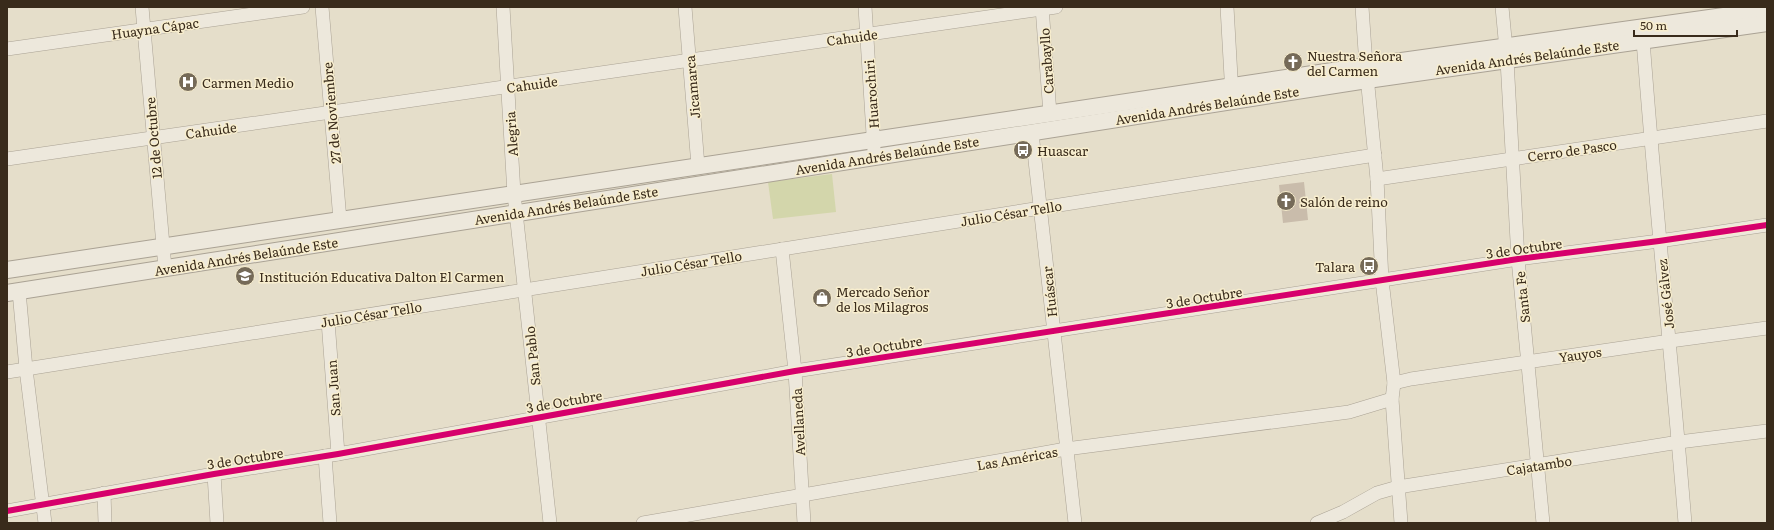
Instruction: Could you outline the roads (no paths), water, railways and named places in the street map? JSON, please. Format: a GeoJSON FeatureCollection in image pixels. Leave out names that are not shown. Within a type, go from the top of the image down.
{"type":"FeatureCollection","features":[{"type":"Feature","properties":{"kind":"street","name":"12 de Octubre"},"geometry":{"type":"LineString","coordinates":[[142,7],[165,268]]}},
{"type":"Feature","properties":{"kind":"street","name":"Huayna Cápac"},"geometry":{"type":"LineString","coordinates":[[7,49],[303,7]]}},
{"type":"Feature","properties":{"kind":"street","name":"27 de Noviembre"},"geometry":{"type":"LineString","coordinates":[[322,7],[340,220]]}},
{"type":"Feature","properties":{"kind":"street","name":"Alegria"},"geometry":{"type":"LineString","coordinates":[[503,7],[516,213]]}},
{"type":"Feature","properties":{"kind":"street","name":"Jicamarca"},"geometry":{"type":"LineString","coordinates":[[685,7],[698,166]]}},
{"type":"Feature","properties":{"kind":"street","name":"Huarochiri"},"geometry":{"type":"LineString","coordinates":[[865,7],[875,157]]}},
{"type":"Feature","properties":{"kind":"street","name":"Cahuide"},"geometry":{"type":"LineString","coordinates":[[7,159],[1056,7]]}},
{"type":"Feature","properties":{"kind":"street"},"geometry":{"type":"LineString","coordinates":[[1226,7],[1232,94]]}},
{"type":"Feature","properties":{"kind":"street"},"geometry":{"type":"LineString","coordinates":[[1362,7],[1366,73],[1377,179],[1382,280],[1394,383],[1392,399],[1401,523]]}},
{"type":"Feature","properties":{"kind":"street","name":"Santa Fe"},"geometry":{"type":"LineString","coordinates":[[1502,7],[1507,53],[1518,259],[1543,523]]}},
{"type":"Feature","properties":{"kind":"street","name":"Carabayllo"},"geometry":{"type":"LineString","coordinates":[[1042,8],[1050,114]]}},
{"type":"Feature","properties":{"kind":"street","name":"Avenida Andrés Belaúnde Este"},"geometry":{"type":"LineString","coordinates":[[13,292],[1032,133],[1232,94],[1507,53],[1767,10]]}},
{"type":"Feature","properties":{"kind":"street","name":"Avenida Andrés Belaúnde Este"},"geometry":{"type":"LineString","coordinates":[[1507,53],[1643,40],[1767,23]]}},
{"type":"Feature","properties":{"kind":"street","name":"José Gálvez"},"geometry":{"type":"LineString","coordinates":[[1643,40],[1650,138],[1670,341],[1685,523]]}},
{"type":"Feature","properties":{"kind":"street","name":"Avenida Andrés Belaúnde Este"},"geometry":{"type":"LineString","coordinates":[[7,270],[1050,114],[1232,94]]}},
{"type":"Feature","properties":{"kind":"street","name":"Cerro de Pasco"},"geometry":{"type":"LineString","coordinates":[[1377,179],[1767,121]]}},
{"type":"Feature","properties":{"kind":"street","name":"Huáscar"},"geometry":{"type":"LineString","coordinates":[[1032,133],[1075,523]]}},
{"type":"Feature","properties":{"kind":"street","name":"Julio César Tello"},"geometry":{"type":"LineString","coordinates":[[7,372],[1375,155]]}},
{"type":"Feature","properties":{"kind":"street","name":"San Pablo"},"geometry":{"type":"LineString","coordinates":[[516,213],[550,523]]}},
{"type":"Feature","properties":{"kind":"street","name":"3 de Octubre"},"geometry":{"type":"LineString","coordinates":[[7,511],[104,493],[331,455],[795,371],[1518,259],[1659,241],[1767,225]]}},
{"type":"Feature","properties":{"kind":"street","name":"Avellaneda"},"geometry":{"type":"LineString","coordinates":[[782,249],[795,371],[804,523]]}},
{"type":"Feature","properties":{"kind":"street"},"geometry":{"type":"LineString","coordinates":[[13,292],[26,369],[45,523]]}},
{"type":"Feature","properties":{"kind":"street","name":"San Juan"},"geometry":{"type":"LineString","coordinates":[[328,321],[331,455],[330,523]]}},
{"type":"Feature","properties":{"kind":"street","name":"Yauyos"},"geometry":{"type":"LineString","coordinates":[[1394,383],[1411,378],[1767,328]]}},
{"type":"Feature","properties":{"kind":"street","name":"Las Américas"},"geometry":{"type":"LineString","coordinates":[[643,523],[1066,449],[1349,412],[1392,399]]}},
{"type":"Feature","properties":{"kind":"street","name":"Cajatambo"},"geometry":{"type":"LineString","coordinates":[[1317,523],[1343,512],[1377,493],[1398,488],[1678,442],[1767,431]]}},
{"type":"Feature","properties":{"kind":"street"},"geometry":{"type":"LineString","coordinates":[[214,474],[217,523]]}},
{"type":"Feature","properties":{"kind":"street"},"geometry":{"type":"LineString","coordinates":[[104,493],[105,523]]}},
{"type":"Feature","properties":{"kind":"place","name":"Nuestra Señora del Carmen"},"geometry":{"type":"Point","coordinates":[1293,62]}},
{"type":"Feature","properties":{"kind":"place","name":"Carmen Medio"},"geometry":{"type":"Point","coordinates":[188,82]}},
{"type":"Feature","properties":{"kind":"place","name":"Huascar"},"geometry":{"type":"Point","coordinates":[1023,150]}},
{"type":"Feature","properties":{"kind":"place","name":"Salón de reino"},"geometry":{"type":"Point","coordinates":[1286,201]}},
{"type":"Feature","properties":{"kind":"place","name":"Talara"},"geometry":{"type":"Point","coordinates":[1369,266]}},
{"type":"Feature","properties":{"kind":"place","name":"Institución Educativa Dalton El Carmen"},"geometry":{"type":"Point","coordinates":[245,276]}},
{"type":"Feature","properties":{"kind":"place","name":"Mercado Señor de los Milagros"},"geometry":{"type":"Point","coordinates":[822,298]}}]}
